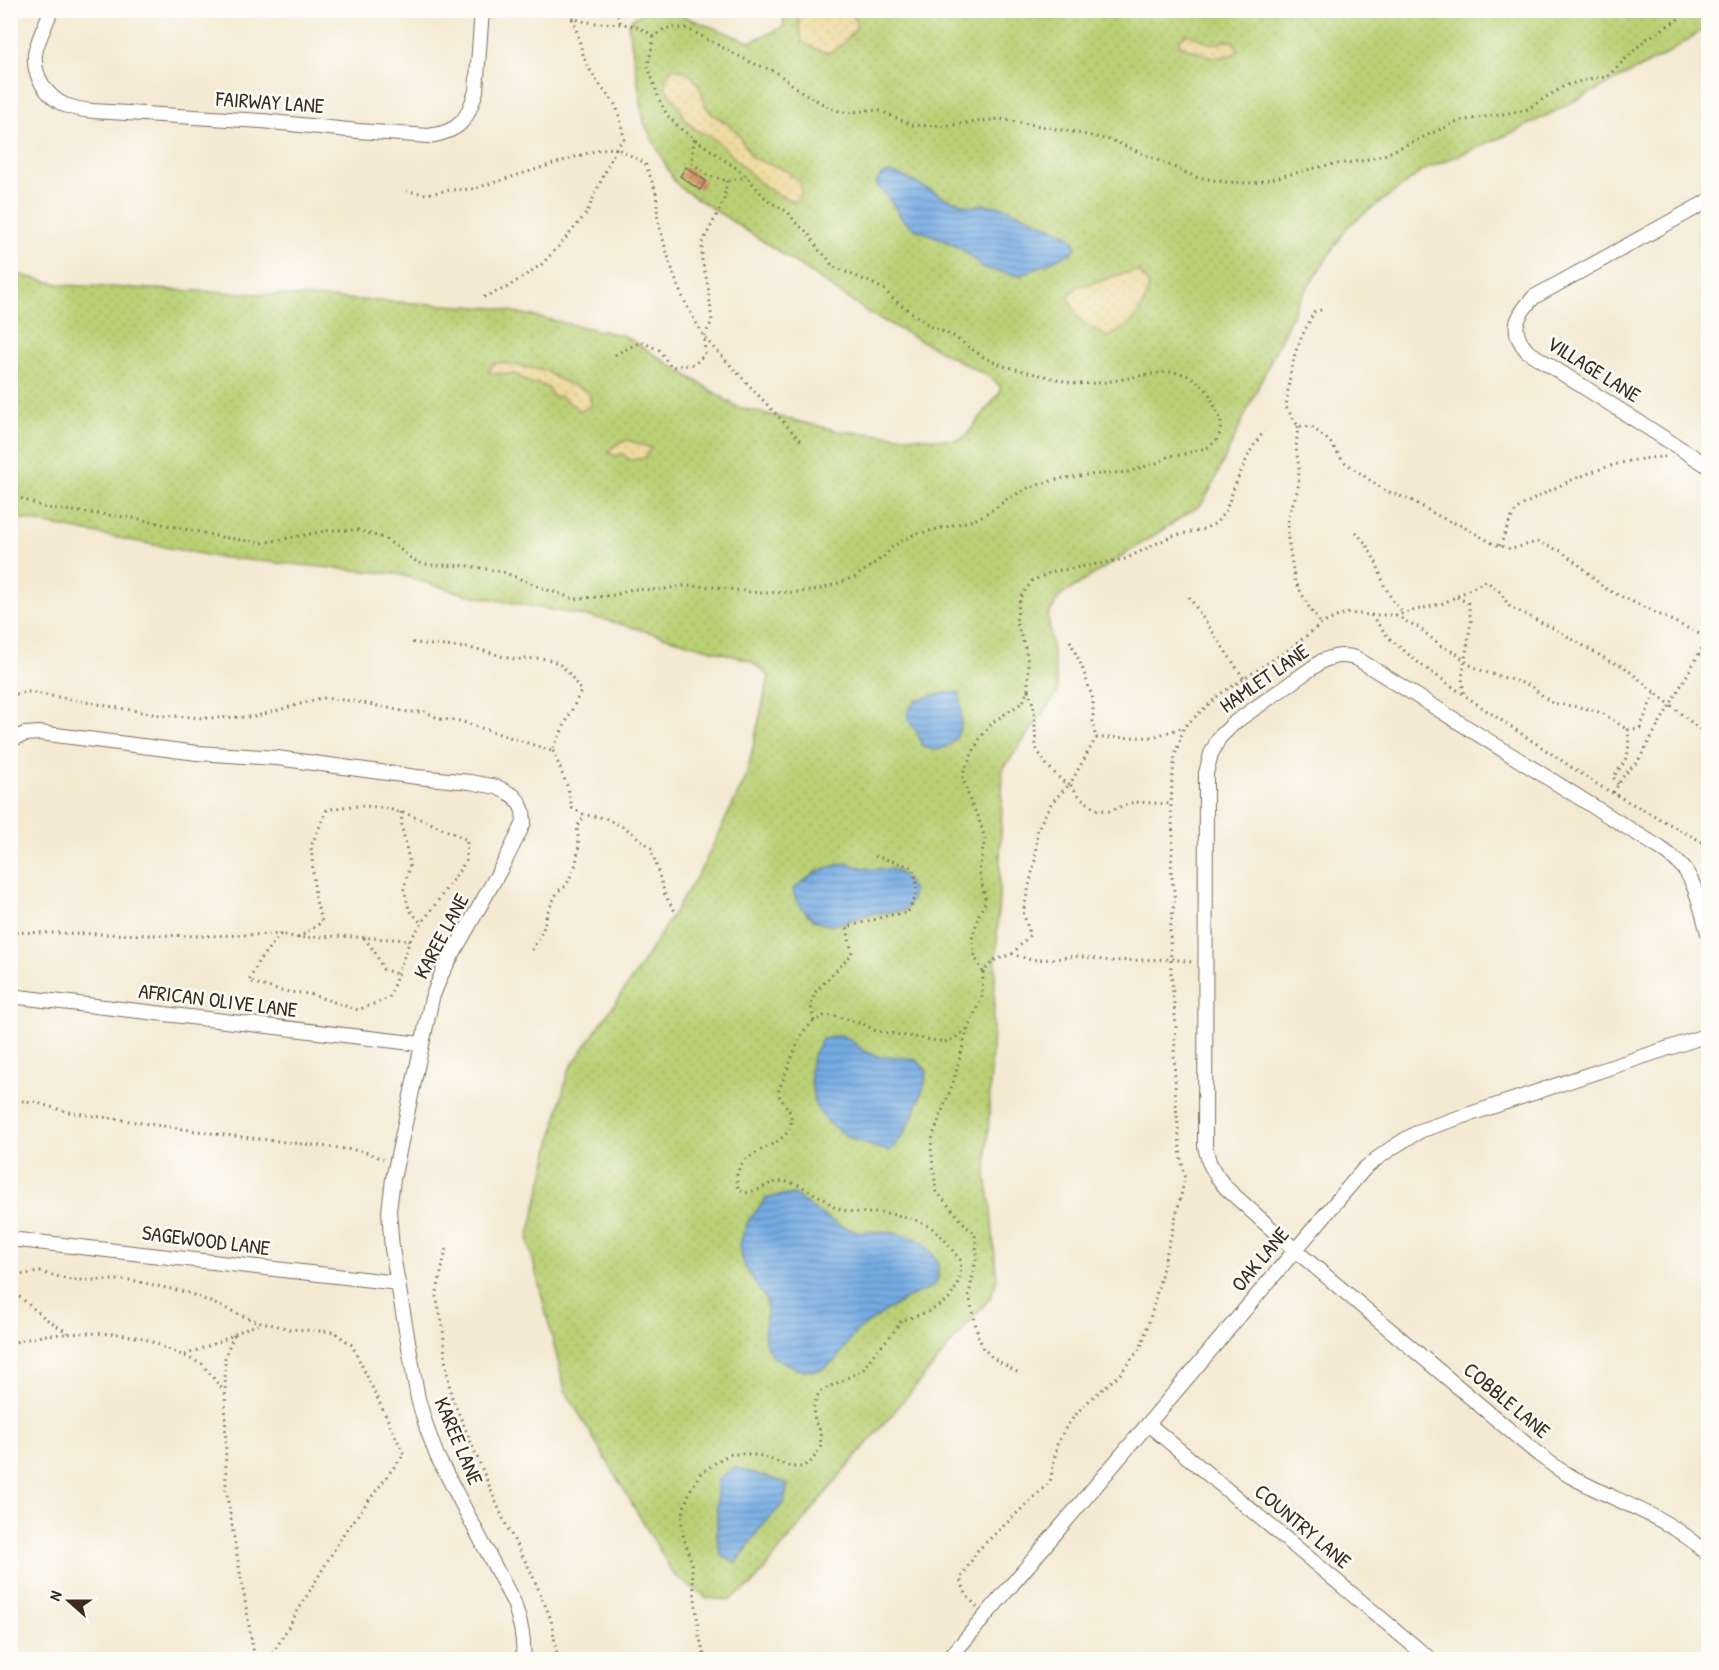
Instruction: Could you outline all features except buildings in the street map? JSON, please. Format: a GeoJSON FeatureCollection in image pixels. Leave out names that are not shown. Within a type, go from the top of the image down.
{"type":"FeatureCollection","features":[{"type":"Feature","properties":{"kind":"street","name":"FAIRWAY LANE"},"geometry":{"type":"LineString","coordinates":[[51,10],[35,55],[36,65],[40,81],[46,91],[65,105],[93,111],[262,121],[429,136],[456,129],[472,104],[476,91],[482,10]]}},
{"type":"Feature","properties":{"kind":"street","name":"VILLAGE LANE"},"geometry":{"type":"LineString","coordinates":[[1708,201],[1534,297],[1518,317],[1516,330],[1519,341],[1527,351],[1708,466]]}},
{"type":"Feature","properties":{"kind":"street","name":"HAMLET LANE"},"geometry":{"type":"LineString","coordinates":[[1296,1250],[1226,1188],[1209,1162],[1205,1146],[1206,773],[1211,754],[1219,738],[1234,723],[1322,661],[1335,656],[1356,657],[1660,848],[1685,871],[1693,885],[1708,933]]}},
{"type":"Feature","properties":{"kind":"street","name":"KAREE LANE"},"geometry":{"type":"LineString","coordinates":[[10,740],[25,734],[40,733],[197,753],[278,758],[470,782],[497,788],[514,796],[519,802],[524,822],[442,973],[432,998],[396,1164],[389,1211],[398,1283],[418,1399],[437,1456],[514,1603],[522,1626],[525,1646],[523,1659]]}},
{"type":"Feature","properties":{"kind":"street","name":"AFRICAN OLIVE LANE"},"geometry":{"type":"LineString","coordinates":[[10,996],[421,1044]]}},
{"type":"Feature","properties":{"kind":"street","name":"OAK LANE"},"geometry":{"type":"LineString","coordinates":[[948,1659],[1364,1169],[1399,1142],[1422,1130],[1708,1035]]}},
{"type":"Feature","properties":{"kind":"street","name":"SAGEWOOD LANE"},"geometry":{"type":"LineString","coordinates":[[10,1239],[398,1283]]}},
{"type":"Feature","properties":{"kind":"street","name":"COBBLE LANE"},"geometry":{"type":"LineString","coordinates":[[1296,1250],[1538,1454],[1572,1477],[1676,1529],[1708,1555]]}},
{"type":"Feature","properties":{"kind":"street","name":"COUNTRY LANE"},"geometry":{"type":"LineString","coordinates":[[1148,1424],[1431,1659]]}},
{"type":"Feature","properties":{"kind":"path"},"geometry":{"type":"LineString","coordinates":[[562,10],[571,16],[587,21],[639,27],[654,37]]}},
{"type":"Feature","properties":{"kind":"path"},"geometry":{"type":"LineString","coordinates":[[615,10],[621,24]]}},
{"type":"Feature","properties":{"kind":"path"},"geometry":{"type":"LineString","coordinates":[[10,494],[46,508],[135,518],[222,537],[262,543],[331,530],[358,530],[383,538],[417,562],[430,566],[469,566],[503,572],[575,599],[615,595],[632,589],[658,590],[684,586],[715,587],[758,593],[818,590],[855,577],[900,542],[913,536],[974,520],[1028,488],[1068,478],[1128,472],[1159,462],[1169,456],[1209,447],[1220,433],[1221,421],[1205,388],[1194,379],[1174,372],[1100,383],[1076,384],[1004,366],[983,357],[953,336],[932,327],[893,299],[885,290],[832,266],[808,233],[795,222],[788,212],[768,201],[743,173],[682,130],[667,115],[648,66],[654,37],[665,28],[686,28],[750,62],[776,72],[832,109],[848,113],[867,110],[881,111],[912,125],[943,126],[999,119],[1114,141],[1196,177],[1226,182],[1254,183],[1328,165],[1361,161],[1384,155],[1460,122],[1526,110],[1564,86],[1592,78],[1607,77],[1645,40],[1693,10]]}},
{"type":"Feature","properties":{"kind":"path"},"geometry":{"type":"LineString","coordinates":[[484,297],[506,288],[541,265],[559,246],[586,214],[616,148],[624,139],[615,104],[597,83],[586,62],[571,16]]}},
{"type":"Feature","properties":{"kind":"path"},"geometry":{"type":"LineString","coordinates":[[694,139],[692,163],[707,175],[727,181],[747,177]]}},
{"type":"Feature","properties":{"kind":"path"},"geometry":{"type":"LineString","coordinates":[[406,190],[427,194],[472,189],[601,149],[616,148],[645,163],[656,192],[658,221],[678,287],[704,337],[803,443]]}},
{"type":"Feature","properties":{"kind":"path"},"geometry":{"type":"LineString","coordinates":[[615,355],[642,342],[659,350],[671,367],[695,364],[705,354],[704,337],[712,321],[708,285],[702,260],[702,243],[721,207],[727,181]]}},
{"type":"Feature","properties":{"kind":"path"},"geometry":{"type":"LineString","coordinates":[[1321,310],[1314,312],[1296,351],[1286,407],[1298,426],[1296,447],[1299,468],[1298,489],[1288,517],[1288,539],[1295,581],[1310,609],[1322,624]]}},
{"type":"Feature","properties":{"kind":"path"},"geometry":{"type":"LineString","coordinates":[[1298,426],[1312,427],[1330,442],[1343,461],[1384,490],[1413,501],[1494,544],[1510,549],[1537,542],[1561,551],[1604,588],[1708,638],[1638,761],[1624,775],[1613,793]]}},
{"type":"Feature","properties":{"kind":"path"},"geometry":{"type":"LineString","coordinates":[[1171,804],[1134,802],[1109,812],[1095,809],[1046,764],[1036,748],[1034,706],[1028,690],[1028,662],[1016,622],[1016,612],[1020,598],[1032,581],[1052,572],[1125,559],[1172,536],[1216,524],[1226,510],[1252,448],[1264,431]]}},
{"type":"Feature","properties":{"kind":"path"},"geometry":{"type":"LineString","coordinates":[[1500,546],[1516,510],[1545,493],[1609,466],[1649,458],[1668,457],[1678,446]]}},
{"type":"Feature","properties":{"kind":"path"},"geometry":{"type":"LineString","coordinates":[[1356,532],[1377,564],[1384,585],[1394,603],[1404,613]]}},
{"type":"Feature","properties":{"kind":"path"},"geometry":{"type":"LineString","coordinates":[[1096,738],[1153,737],[1184,728],[1220,694],[1291,648],[1322,624],[1345,613],[1396,615],[1444,603],[1486,580],[1499,591],[1510,607],[1557,630],[1609,661],[1623,666],[1708,736]]}},
{"type":"Feature","properties":{"kind":"path"},"geometry":{"type":"LineString","coordinates":[[1189,597],[1260,704]]}},
{"type":"Feature","properties":{"kind":"path"},"geometry":{"type":"LineString","coordinates":[[1457,597],[1468,603],[1471,621],[1462,678],[1464,695]]}},
{"type":"Feature","properties":{"kind":"path"},"geometry":{"type":"LineString","coordinates":[[1371,615],[1389,638],[1464,695],[1598,785],[1704,843],[1708,852]]}},
{"type":"Feature","properties":{"kind":"path"},"geometry":{"type":"LineString","coordinates":[[1396,615],[1418,627],[1441,646],[1485,672],[1529,685],[1552,703],[1602,713],[1628,730],[1640,728],[1655,692]]}},
{"type":"Feature","properties":{"kind":"path"},"geometry":{"type":"LineString","coordinates":[[983,972],[995,960],[1012,954],[1030,935],[1023,912],[1035,860],[1037,830],[1052,802],[1070,784],[1096,738],[1093,725],[1093,699],[1070,640]]}},
{"type":"Feature","properties":{"kind":"path"},"geometry":{"type":"LineString","coordinates":[[410,642],[477,649],[517,659],[537,657],[556,663],[565,669],[581,691],[552,751]]}},
{"type":"Feature","properties":{"kind":"path"},"geometry":{"type":"LineString","coordinates":[[1019,1373],[993,1358],[983,1348],[969,1295],[977,1254],[975,1233],[936,1191],[931,1147],[982,996],[983,972],[975,957],[972,939],[979,914],[985,903],[979,870],[985,839],[962,776],[980,738],[993,722],[1023,702],[1028,690]]}},
{"type":"Feature","properties":{"kind":"path"},"geometry":{"type":"LineString","coordinates":[[10,695],[29,692],[159,715],[205,718],[253,717],[322,699],[353,701],[408,712],[426,712],[440,719],[460,721],[552,751],[568,788],[572,808],[585,815],[605,818],[627,829],[651,848],[665,895],[676,913]]}},
{"type":"Feature","properties":{"kind":"path"},"geometry":{"type":"LineString","coordinates":[[984,1615],[967,1596],[960,1579],[978,1550],[1050,1482],[1057,1445],[1066,1427],[1083,1406],[1120,1374],[1141,1347],[1185,1179],[1176,1105],[1174,1055],[1176,1026],[1170,930],[1175,897],[1171,871],[1173,836],[1171,804],[1175,755],[1184,728]]}},
{"type":"Feature","properties":{"kind":"path"},"geometry":{"type":"LineString","coordinates":[[1618,784],[1613,777],[1626,760],[1629,749],[1628,730]]}},
{"type":"Feature","properties":{"kind":"path"},"geometry":{"type":"LineString","coordinates":[[281,934],[259,960],[249,981],[280,991],[310,994],[358,1010],[389,999],[410,940],[466,861],[467,840],[418,817],[388,808],[343,806],[327,810],[311,846],[315,897],[322,922],[298,938]]}},
{"type":"Feature","properties":{"kind":"path"},"geometry":{"type":"LineString","coordinates":[[402,812],[402,828],[410,864],[404,889],[409,909],[422,924]]}},
{"type":"Feature","properties":{"kind":"path"},"geometry":{"type":"LineString","coordinates":[[532,950],[543,930],[558,891],[566,886],[576,864],[579,845],[577,827],[585,815]]}},
{"type":"Feature","properties":{"kind":"path"},"geometry":{"type":"LineString","coordinates":[[814,1021],[811,1005],[815,992],[852,954],[848,927],[890,915],[908,913],[915,903],[918,884],[912,867],[875,856]]}},
{"type":"Feature","properties":{"kind":"path"},"geometry":{"type":"LineString","coordinates":[[10,932],[201,936],[281,934],[298,938],[336,936],[410,940]]}},
{"type":"Feature","properties":{"kind":"path"},"geometry":{"type":"LineString","coordinates":[[364,938],[384,969],[398,974]]}},
{"type":"Feature","properties":{"kind":"path"},"geometry":{"type":"LineString","coordinates":[[1012,954],[1031,960],[1075,956],[1112,961],[1172,959],[1206,963]]}},
{"type":"Feature","properties":{"kind":"path"},"geometry":{"type":"LineString","coordinates":[[704,1659],[699,1635],[691,1561],[682,1523],[684,1507],[700,1474],[731,1454],[762,1456],[791,1467],[802,1467],[812,1461],[821,1446],[820,1430],[815,1422],[813,1409],[819,1392],[864,1370],[872,1356],[901,1321],[930,1311],[949,1299],[957,1286],[961,1269],[960,1260],[944,1239],[932,1228],[918,1221],[883,1213],[847,1211],[834,1207],[799,1185],[783,1182],[771,1183],[746,1193],[738,1190],[736,1182],[740,1167],[758,1150],[781,1140],[790,1129],[792,1119],[789,1108],[780,1100],[778,1092],[802,1033],[814,1021],[832,1015],[863,1024],[876,1031],[945,1042],[970,1027]]}},
{"type":"Feature","properties":{"kind":"path"},"geometry":{"type":"LineString","coordinates":[[10,1100],[34,1102],[68,1112],[217,1134],[363,1151],[396,1164]]}},
{"type":"Feature","properties":{"kind":"path"},"geometry":{"type":"LineString","coordinates":[[446,1249],[436,1297],[443,1326],[445,1359],[451,1395],[500,1512],[531,1572],[551,1619],[558,1659]]}},
{"type":"Feature","properties":{"kind":"path"},"geometry":{"type":"LineString","coordinates":[[10,1276],[40,1272],[71,1280],[130,1280],[189,1293],[264,1323],[290,1329],[334,1332],[352,1345],[404,1454],[344,1533],[269,1659]]}},
{"type":"Feature","properties":{"kind":"path"},"geometry":{"type":"LineString","coordinates":[[10,1289],[45,1318],[69,1334]]}},
{"type":"Feature","properties":{"kind":"path"},"geometry":{"type":"LineString","coordinates":[[184,1356],[264,1323]]}},
{"type":"Feature","properties":{"kind":"path"},"geometry":{"type":"LineString","coordinates":[[10,1343],[46,1335],[69,1334],[118,1334],[143,1338],[202,1364],[225,1392]]}},
{"type":"Feature","properties":{"kind":"path"},"geometry":{"type":"LineString","coordinates":[[234,1335],[225,1356],[226,1490],[255,1659]]}},
{"type":"Feature","properties":{"kind":"green space"},"geometry":{"type":"Polygon","coordinates":[[[785,10],[1708,11],[1708,26],[1665,55],[1514,132],[1424,170],[1348,226],[1298,302],[1201,505],[1059,597],[1048,616],[1058,692],[1003,769],[986,1177],[997,1280],[990,1298],[834,1483],[752,1585],[729,1600],[707,1598],[674,1575],[565,1390],[528,1240],[568,1071],[640,967],[703,866],[746,777],[769,677],[751,661],[606,620],[464,594],[397,574],[216,557],[11,517],[11,273],[63,285],[496,308],[625,336],[737,407],[839,431],[952,440],[965,437],[1000,392],[1000,386],[993,379],[869,313],[682,189],[674,181],[644,123],[628,25],[633,18],[647,11],[670,11],[750,42],[783,27],[785,10]]]}},
{"type":"Feature","properties":{"kind":"sand"},"geometry":{"type":"Polygon","coordinates":[[[797,11],[847,11],[854,16],[857,27],[843,44],[829,53],[802,42],[797,11]]]}},
{"type":"Feature","properties":{"kind":"sand"},"geometry":{"type":"Polygon","coordinates":[[[1187,34],[1211,43],[1225,40],[1235,42],[1238,51],[1222,57],[1202,54],[1179,45],[1180,39],[1187,34]]]}},
{"type":"Feature","properties":{"kind":"sand"},"geometry":{"type":"Polygon","coordinates":[[[673,68],[688,72],[699,85],[706,107],[714,116],[737,132],[752,158],[785,170],[801,183],[801,194],[795,202],[776,194],[757,180],[719,143],[696,130],[686,120],[666,89],[666,78],[673,68]]]}},
{"type":"Feature","properties":{"kind":"sand"},"geometry":{"type":"Polygon","coordinates":[[[1139,271],[1149,285],[1144,303],[1131,322],[1108,337],[1082,322],[1069,296],[1078,286],[1139,271]]]}},
{"type":"Feature","properties":{"kind":"sand"},"geometry":{"type":"Polygon","coordinates":[[[503,363],[546,371],[558,379],[589,392],[591,406],[581,411],[561,397],[552,396],[549,388],[537,383],[532,384],[514,374],[489,373],[493,364],[503,363]]]}},
{"type":"Feature","properties":{"kind":"sand"},"geometry":{"type":"Polygon","coordinates":[[[628,440],[651,448],[645,458],[630,460],[623,454],[615,456],[608,452],[615,445],[628,440]]]}},
{"type":"Feature","properties":{"kind":"water"},"geometry":{"type":"Polygon","coordinates":[[[886,173],[898,174],[946,198],[971,207],[983,204],[1004,207],[1065,233],[1074,240],[1076,246],[1073,252],[1019,276],[983,268],[963,250],[917,230],[902,219],[876,184],[880,176],[886,173]]]}},
{"type":"Feature","properties":{"kind":"water"},"geometry":{"type":"Polygon","coordinates":[[[960,693],[961,723],[957,737],[940,750],[922,746],[918,734],[908,719],[908,710],[918,699],[960,693]]]}},
{"type":"Feature","properties":{"kind":"water"},"geometry":{"type":"Polygon","coordinates":[[[843,863],[869,869],[897,871],[913,890],[911,901],[905,910],[897,912],[872,914],[835,924],[820,923],[800,905],[793,889],[816,872],[843,863]]]}},
{"type":"Feature","properties":{"kind":"water"},"geometry":{"type":"Polygon","coordinates":[[[840,1035],[851,1040],[864,1051],[880,1057],[902,1057],[918,1061],[927,1071],[924,1087],[912,1117],[899,1141],[889,1151],[847,1136],[829,1123],[815,1105],[810,1073],[813,1056],[822,1039],[840,1035]]]}},
{"type":"Feature","properties":{"kind":"water"},"geometry":{"type":"Polygon","coordinates":[[[780,1195],[795,1195],[836,1224],[858,1232],[885,1231],[914,1238],[923,1242],[938,1263],[938,1278],[933,1287],[889,1309],[856,1332],[835,1361],[822,1369],[812,1371],[798,1369],[773,1357],[766,1346],[764,1333],[767,1302],[745,1267],[742,1257],[740,1244],[748,1221],[766,1199],[780,1195]]]}},
{"type":"Feature","properties":{"kind":"water"},"geometry":{"type":"Polygon","coordinates":[[[734,1467],[788,1484],[784,1503],[758,1531],[737,1563],[721,1556],[717,1537],[717,1480],[734,1467]]]}}]}
